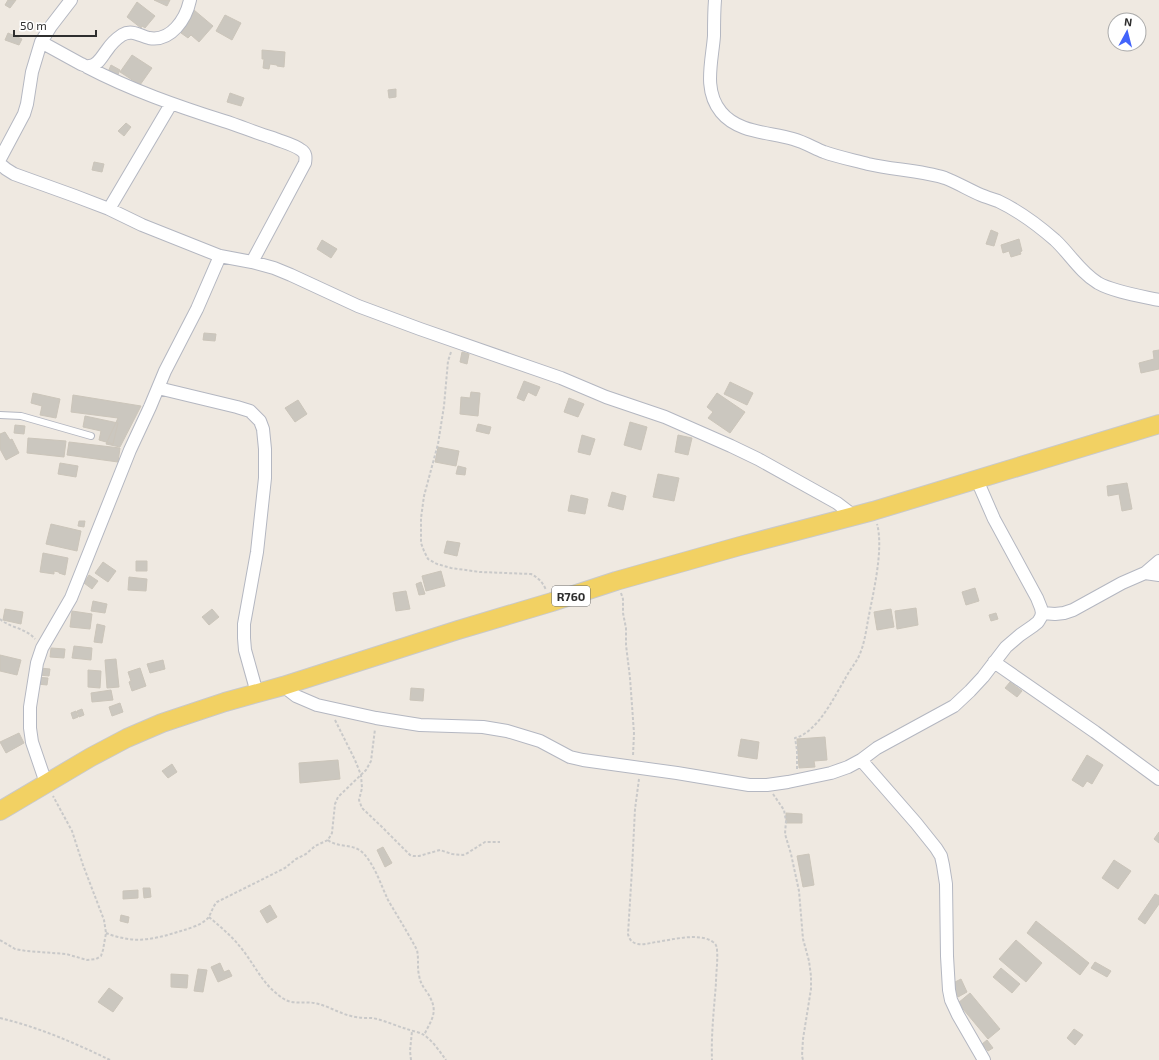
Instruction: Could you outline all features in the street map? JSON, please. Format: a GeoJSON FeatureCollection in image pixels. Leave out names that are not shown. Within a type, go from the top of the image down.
{"type":"FeatureCollection","features":[{"type":"Feature","properties":{"kind":"main road","name":"R760"},"geometry":{"type":"LineString","coordinates":[[0,811],[90,757],[127,738],[162,723],[225,702],[283,686],[616,581],[873,511],[1159,424]]}},
{"type":"Feature","properties":{"kind":"street"},"geometry":{"type":"LineString","coordinates":[[0,159],[24,114],[32,72],[41,42],[51,26],[72,0]]}},
{"type":"Feature","properties":{"kind":"street"},"geometry":{"type":"LineString","coordinates":[[87,67],[92,66],[98,61],[109,47],[123,34],[138,33],[148,37],[158,39],[163,38],[178,25],[184,16],[190,0]]}},
{"type":"Feature","properties":{"kind":"street"},"geometry":{"type":"LineString","coordinates":[[715,0],[710,85],[711,95],[716,105],[727,118],[750,130],[795,139],[823,152],[877,166],[931,174],[952,181],[1010,208],[1033,223],[1054,239],[1083,271],[1107,288],[1159,300]]}},
{"type":"Feature","properties":{"kind":"street"},"geometry":{"type":"LineString","coordinates":[[41,42],[87,67],[171,104],[293,145],[303,151],[305,154],[305,163],[252,262]]}},
{"type":"Feature","properties":{"kind":"street"},"geometry":{"type":"LineString","coordinates":[[109,209],[171,104]]}},
{"type":"Feature","properties":{"kind":"street"},"geometry":{"type":"LineString","coordinates":[[0,164],[14,174],[109,209],[142,225],[220,256],[252,262],[291,275],[358,306],[561,378],[606,397],[686,425],[758,459],[832,500],[854,516]]}},
{"type":"Feature","properties":{"kind":"street"},"geometry":{"type":"LineString","coordinates":[[46,783],[32,742],[30,728],[30,707],[37,663],[42,648],[71,598],[124,465],[165,371],[197,308],[220,256]]}},
{"type":"Feature","properties":{"kind":"street"},"geometry":{"type":"LineString","coordinates":[[158,388],[250,411],[260,421],[263,429],[265,478],[257,552],[244,624],[246,650],[257,693]]}},
{"type":"Feature","properties":{"kind":"street"},"geometry":{"type":"LineString","coordinates":[[283,686],[296,696],[306,701],[329,708],[420,725],[483,727],[507,731],[540,741],[570,757],[589,761],[749,785],[767,785],[831,773],[848,767],[861,760],[877,748],[954,706],[983,677],[1006,646],[1033,626],[1041,617],[1041,608],[1037,598],[994,519],[977,480]]}},
{"type":"Feature","properties":{"kind":"street"},"geometry":{"type":"LineString","coordinates":[[1042,613],[1055,614],[1073,610],[1116,586],[1145,573],[1159,561]]}},
{"type":"Feature","properties":{"kind":"street"},"geometry":{"type":"LineString","coordinates":[[1145,573],[1159,575]]}},
{"type":"Feature","properties":{"kind":"street"},"geometry":{"type":"LineString","coordinates":[[994,662],[1159,778]]}},
{"type":"Feature","properties":{"kind":"street"},"geometry":{"type":"LineString","coordinates":[[861,760],[916,822],[941,856],[946,884],[947,956],[951,1000],[984,1060]]}},
{"type":"Feature","properties":{"kind":"lane"},"geometry":{"type":"LineString","coordinates":[[0,415],[21,416],[90,436]]}},
{"type":"Feature","properties":{"kind":"path"},"geometry":{"type":"LineString","coordinates":[[456,341],[448,361],[444,406],[438,444],[424,496],[421,543],[428,558],[437,564],[451,568],[480,572],[531,574],[537,577],[544,586],[552,602]]}},
{"type":"Feature","properties":{"kind":"path"},"geometry":{"type":"LineString","coordinates":[[797,780],[797,750],[795,738],[802,736],[810,729],[828,709],[859,656],[863,645],[873,594],[879,552],[879,531],[873,511]]}},
{"type":"Feature","properties":{"kind":"path"},"geometry":{"type":"LineString","coordinates":[[616,581],[618,589],[622,595],[626,628],[626,645],[637,768],[630,920],[628,934],[633,942],[637,944],[648,944],[696,937],[709,940],[715,944],[717,948],[718,962],[714,1004],[712,1060]]}},
{"type":"Feature","properties":{"kind":"path"},"geometry":{"type":"LineString","coordinates":[[0,619],[8,625],[30,634],[42,648]]}},
{"type":"Feature","properties":{"kind":"path"},"geometry":{"type":"LineString","coordinates":[[329,708],[352,753],[361,775],[362,788],[359,800],[362,808],[412,856],[419,856],[440,850],[452,854],[463,855],[485,842],[500,842]]}},
{"type":"Feature","properties":{"kind":"path"},"geometry":{"type":"LineString","coordinates":[[106,933],[125,939],[140,940],[156,938],[202,923],[209,917],[214,905],[217,902],[285,868],[315,846],[328,840],[332,833],[335,804],[338,797],[366,770],[371,761],[376,718]]}},
{"type":"Feature","properties":{"kind":"path"},"geometry":{"type":"LineString","coordinates":[[0,940],[20,950],[66,954],[87,960],[96,959],[101,956],[106,933],[104,920],[72,831],[46,783]]}},
{"type":"Feature","properties":{"kind":"path"},"geometry":{"type":"LineString","coordinates":[[767,785],[784,810],[786,821],[785,834],[791,854],[798,891],[803,938],[810,969],[811,989],[803,1039],[803,1060]]}},
{"type":"Feature","properties":{"kind":"path"},"geometry":{"type":"LineString","coordinates":[[328,840],[331,843],[357,848],[366,856],[417,950],[418,974],[421,983],[434,1004],[433,1017],[424,1035]]}},
{"type":"Feature","properties":{"kind":"path"},"geometry":{"type":"LineString","coordinates":[[209,917],[224,929],[236,942],[269,987],[286,1000],[290,1002],[314,1003],[322,1005],[349,1016],[356,1018],[373,1018],[424,1035],[434,1044],[446,1060]]}},
{"type":"Feature","properties":{"kind":"path"},"geometry":{"type":"LineString","coordinates":[[0,1018],[40,1030],[79,1045],[110,1060]]}},
{"type":"Feature","properties":{"kind":"path"},"geometry":{"type":"LineString","coordinates":[[411,1060],[410,1051],[412,1031]]}},
{"type":"Feature","properties":{"kind":"building"},"geometry":{"type":"Polygon","coordinates":[[[8,0],[16,0],[10,8],[5,5],[8,0]]]}},
{"type":"Feature","properties":{"kind":"building"},"geometry":{"type":"Polygon","coordinates":[[[154,0],[170,0],[167,6],[154,0]]]}},
{"type":"Feature","properties":{"kind":"building"},"geometry":{"type":"Polygon","coordinates":[[[137,2],[155,16],[145,28],[142,26],[141,28],[127,17],[137,2]]]}},
{"type":"Feature","properties":{"kind":"building"},"geometry":{"type":"Polygon","coordinates":[[[194,10],[213,26],[199,42],[191,35],[188,38],[181,33],[183,30],[181,28],[194,10]]]}},
{"type":"Feature","properties":{"kind":"building"},"geometry":{"type":"Polygon","coordinates":[[[225,15],[241,23],[232,40],[216,31],[225,15]]]}},
{"type":"Feature","properties":{"kind":"building"},"geometry":{"type":"Polygon","coordinates":[[[8,33],[22,39],[19,45],[5,40],[8,33]]]}},
{"type":"Feature","properties":{"kind":"building"},"geometry":{"type":"Polygon","coordinates":[[[262,50],[285,52],[284,67],[270,64],[269,69],[263,68],[264,59],[262,59],[262,50]]]}},
{"type":"Feature","properties":{"kind":"building"},"geometry":{"type":"Polygon","coordinates":[[[132,55],[152,68],[140,85],[120,72],[132,55]]]}},
{"type":"Feature","properties":{"kind":"building"},"geometry":{"type":"Polygon","coordinates":[[[111,65],[120,70],[117,77],[108,72],[111,65]]]}},
{"type":"Feature","properties":{"kind":"building"},"geometry":{"type":"Polygon","coordinates":[[[396,89],[396,97],[389,98],[388,90],[396,89]]]}},
{"type":"Feature","properties":{"kind":"building"},"geometry":{"type":"Polygon","coordinates":[[[230,93],[244,98],[241,106],[227,102],[230,93]]]}},
{"type":"Feature","properties":{"kind":"building"},"geometry":{"type":"Polygon","coordinates":[[[126,123],[131,127],[124,136],[118,131],[126,123]]]}},
{"type":"Feature","properties":{"kind":"building"},"geometry":{"type":"Polygon","coordinates":[[[94,162],[104,164],[102,172],[92,170],[94,162]]]}},
{"type":"Feature","properties":{"kind":"building"},"geometry":{"type":"Polygon","coordinates":[[[991,230],[998,233],[994,246],[986,244],[991,230]]]}},
{"type":"Feature","properties":{"kind":"building"},"geometry":{"type":"Polygon","coordinates":[[[1019,239],[1022,251],[1020,252],[1021,254],[1011,257],[1009,251],[1003,253],[1001,245],[1019,239]]]}},
{"type":"Feature","properties":{"kind":"building"},"geometry":{"type":"Polygon","coordinates":[[[322,240],[337,249],[331,258],[317,249],[322,240]]]}},
{"type":"Feature","properties":{"kind":"building"},"geometry":{"type":"Polygon","coordinates":[[[204,333],[216,334],[215,341],[203,340],[204,333]]]}},
{"type":"Feature","properties":{"kind":"building"},"geometry":{"type":"Polygon","coordinates":[[[1159,350],[1159,369],[1141,373],[1139,363],[1154,359],[1153,351],[1159,350]]]}},
{"type":"Feature","properties":{"kind":"building"},"geometry":{"type":"Polygon","coordinates":[[[462,352],[469,354],[467,364],[460,362],[462,352]]]}},
{"type":"Feature","properties":{"kind":"building"},"geometry":{"type":"Polygon","coordinates":[[[524,381],[540,387],[536,396],[528,392],[524,401],[517,398],[524,381]]]}},
{"type":"Feature","properties":{"kind":"building"},"geometry":{"type":"Polygon","coordinates":[[[730,382],[753,393],[747,405],[724,394],[730,382]]]}},
{"type":"Feature","properties":{"kind":"building"},"geometry":{"type":"Polygon","coordinates":[[[471,392],[480,393],[478,416],[460,414],[461,397],[470,398],[471,392]]]}},
{"type":"Feature","properties":{"kind":"building"},"geometry":{"type":"Polygon","coordinates":[[[33,393],[60,399],[56,418],[40,415],[42,406],[31,403],[33,393]]]}},
{"type":"Feature","properties":{"kind":"building"},"geometry":{"type":"Polygon","coordinates":[[[717,393],[745,412],[730,433],[708,418],[713,412],[707,407],[717,393]]]}},
{"type":"Feature","properties":{"kind":"building"},"geometry":{"type":"Polygon","coordinates":[[[73,395],[141,406],[120,447],[106,444],[118,418],[71,412],[73,395]]]}},
{"type":"Feature","properties":{"kind":"building"},"geometry":{"type":"Polygon","coordinates":[[[569,398],[584,404],[578,417],[564,412],[569,398]]]}},
{"type":"Feature","properties":{"kind":"building"},"geometry":{"type":"Polygon","coordinates":[[[298,400],[307,414],[295,422],[285,408],[298,400]]]}},
{"type":"Feature","properties":{"kind":"building"},"geometry":{"type":"Polygon","coordinates":[[[85,416],[118,423],[113,444],[99,440],[101,431],[83,427],[85,416]]]}},
{"type":"Feature","properties":{"kind":"building"},"geometry":{"type":"Polygon","coordinates":[[[630,422],[647,427],[641,450],[624,445],[630,422]]]}},
{"type":"Feature","properties":{"kind":"building"},"geometry":{"type":"Polygon","coordinates":[[[478,424],[491,427],[489,434],[476,431],[478,424]]]}},
{"type":"Feature","properties":{"kind":"building"},"geometry":{"type":"Polygon","coordinates":[[[15,425],[25,426],[24,434],[14,433],[15,425]]]}},
{"type":"Feature","properties":{"kind":"building"},"geometry":{"type":"Polygon","coordinates":[[[5,432],[10,440],[12,439],[19,453],[6,460],[0,449],[0,434],[5,432]]]}},
{"type":"Feature","properties":{"kind":"building"},"geometry":{"type":"Polygon","coordinates":[[[582,435],[595,439],[590,455],[578,452],[582,435]]]}},
{"type":"Feature","properties":{"kind":"building"},"geometry":{"type":"Polygon","coordinates":[[[678,435],[692,438],[688,455],[675,452],[678,435]]]}},
{"type":"Feature","properties":{"kind":"building"},"geometry":{"type":"Polygon","coordinates":[[[28,438],[66,441],[64,457],[27,453],[28,438]]]}},
{"type":"Feature","properties":{"kind":"building"},"geometry":{"type":"Polygon","coordinates":[[[69,442],[120,448],[118,462],[67,455],[69,442]]]}},
{"type":"Feature","properties":{"kind":"building"},"geometry":{"type":"Polygon","coordinates":[[[438,447],[459,451],[456,466],[435,462],[438,447]]]}},
{"type":"Feature","properties":{"kind":"building"},"geometry":{"type":"Polygon","coordinates":[[[60,463],[78,466],[76,477],[58,474],[60,463]]]}},
{"type":"Feature","properties":{"kind":"building"},"geometry":{"type":"Polygon","coordinates":[[[458,466],[466,468],[465,475],[456,474],[458,466]]]}},
{"type":"Feature","properties":{"kind":"building"},"geometry":{"type":"Polygon","coordinates":[[[658,474],[679,478],[674,501],[653,497],[658,474]]]}},
{"type":"Feature","properties":{"kind":"building"},"geometry":{"type":"Polygon","coordinates":[[[1127,483],[1132,509],[1122,511],[1119,494],[1108,496],[1107,486],[1127,483]]]}},
{"type":"Feature","properties":{"kind":"building"},"geometry":{"type":"Polygon","coordinates":[[[612,492],[626,496],[623,510],[608,506],[612,492]]]}},
{"type":"Feature","properties":{"kind":"building"},"geometry":{"type":"Polygon","coordinates":[[[571,495],[588,499],[585,514],[568,511],[571,495]]]}},
{"type":"Feature","properties":{"kind":"building"},"geometry":{"type":"Polygon","coordinates":[[[79,521],[85,521],[84,527],[78,526],[79,521]]]}},
{"type":"Feature","properties":{"kind":"building"},"geometry":{"type":"Polygon","coordinates":[[[51,524],[81,531],[77,551],[46,544],[51,524]]]}},
{"type":"Feature","properties":{"kind":"building"},"geometry":{"type":"Polygon","coordinates":[[[447,541],[460,543],[457,556],[444,553],[447,541]]]}},
{"type":"Feature","properties":{"kind":"building"},"geometry":{"type":"Polygon","coordinates":[[[43,553],[68,558],[65,575],[54,571],[54,574],[40,572],[43,553]]]}},
{"type":"Feature","properties":{"kind":"building"},"geometry":{"type":"Polygon","coordinates":[[[136,561],[147,561],[147,571],[136,571],[136,561]]]}},
{"type":"Feature","properties":{"kind":"building"},"geometry":{"type":"Polygon","coordinates":[[[103,562],[116,571],[108,582],[95,573],[103,562]]]}},
{"type":"Feature","properties":{"kind":"building"},"geometry":{"type":"Polygon","coordinates":[[[441,571],[445,586],[426,591],[422,576],[441,571]]]}},
{"type":"Feature","properties":{"kind":"building"},"geometry":{"type":"Polygon","coordinates":[[[89,575],[98,581],[92,589],[84,583],[89,575]]]}},
{"type":"Feature","properties":{"kind":"building"},"geometry":{"type":"Polygon","coordinates":[[[129,577],[147,579],[146,591],[128,590],[129,577]]]}},
{"type":"Feature","properties":{"kind":"building"},"geometry":{"type":"Polygon","coordinates":[[[421,582],[425,594],[419,595],[416,584],[421,582]]]}},
{"type":"Feature","properties":{"kind":"building"},"geometry":{"type":"Polygon","coordinates":[[[975,588],[979,601],[966,605],[962,592],[975,588]]]}},
{"type":"Feature","properties":{"kind":"building"},"geometry":{"type":"Polygon","coordinates":[[[406,591],[410,609],[396,611],[393,593],[406,591]]]}},
{"type":"Feature","properties":{"kind":"building"},"geometry":{"type":"Polygon","coordinates":[[[93,601],[107,604],[105,613],[91,611],[93,601]]]}},
{"type":"Feature","properties":{"kind":"building"},"geometry":{"type":"Polygon","coordinates":[[[916,608],[918,625],[897,629],[895,611],[916,608]]]}},
{"type":"Feature","properties":{"kind":"building"},"geometry":{"type":"Polygon","coordinates":[[[5,609],[23,612],[21,624],[3,620],[5,609]]]}},
{"type":"Feature","properties":{"kind":"building"},"geometry":{"type":"Polygon","coordinates":[[[212,609],[219,617],[209,625],[202,617],[212,609]]]}},
{"type":"Feature","properties":{"kind":"building"},"geometry":{"type":"Polygon","coordinates":[[[891,609],[894,627],[877,630],[874,612],[891,609]]]}},
{"type":"Feature","properties":{"kind":"building"},"geometry":{"type":"Polygon","coordinates":[[[72,611],[92,614],[90,629],[70,627],[72,611]]]}},
{"type":"Feature","properties":{"kind":"building"},"geometry":{"type":"Polygon","coordinates":[[[996,613],[998,619],[991,621],[989,615],[996,613]]]}},
{"type":"Feature","properties":{"kind":"building"},"geometry":{"type":"Polygon","coordinates":[[[97,624],[105,626],[102,643],[94,642],[97,624]]]}},
{"type":"Feature","properties":{"kind":"building"},"geometry":{"type":"Polygon","coordinates":[[[74,646],[92,648],[91,660],[72,658],[74,646]]]}},
{"type":"Feature","properties":{"kind":"building"},"geometry":{"type":"Polygon","coordinates":[[[51,648],[65,649],[64,658],[50,657],[51,648]]]}},
{"type":"Feature","properties":{"kind":"building"},"geometry":{"type":"Polygon","coordinates":[[[0,655],[21,660],[17,675],[0,671],[0,655]]]}},
{"type":"Feature","properties":{"kind":"building"},"geometry":{"type":"Polygon","coordinates":[[[116,659],[119,687],[107,688],[105,660],[116,659]]]}},
{"type":"Feature","properties":{"kind":"building"},"geometry":{"type":"Polygon","coordinates":[[[163,660],[165,669],[150,673],[147,664],[163,660]]]}},
{"type":"Feature","properties":{"kind":"building"},"geometry":{"type":"Polygon","coordinates":[[[40,668],[50,669],[49,676],[39,675],[40,668]]]}},
{"type":"Feature","properties":{"kind":"building"},"geometry":{"type":"Polygon","coordinates":[[[140,668],[146,686],[132,691],[128,672],[140,668]]]}},
{"type":"Feature","properties":{"kind":"building"},"geometry":{"type":"Polygon","coordinates":[[[88,670],[101,671],[100,688],[88,687],[88,670]]]}},
{"type":"Feature","properties":{"kind":"building"},"geometry":{"type":"Polygon","coordinates":[[[37,677],[48,678],[47,685],[37,684],[37,677]]]}},
{"type":"Feature","properties":{"kind":"building"},"geometry":{"type":"Polygon","coordinates":[[[1010,682],[1022,691],[1017,697],[1005,688],[1010,682]]]}},
{"type":"Feature","properties":{"kind":"building"},"geometry":{"type":"Polygon","coordinates":[[[411,688],[424,689],[423,701],[410,700],[411,688]]]}},
{"type":"Feature","properties":{"kind":"building"},"geometry":{"type":"Polygon","coordinates":[[[111,690],[113,700],[92,702],[91,693],[111,690]]]}},
{"type":"Feature","properties":{"kind":"building"},"geometry":{"type":"Polygon","coordinates":[[[120,703],[123,712],[112,716],[109,707],[120,703]]]}},
{"type":"Feature","properties":{"kind":"building"},"geometry":{"type":"Polygon","coordinates":[[[82,709],[84,715],[79,717],[77,711],[82,709]]]}},
{"type":"Feature","properties":{"kind":"building"},"geometry":{"type":"Polygon","coordinates":[[[76,711],[78,717],[73,719],[71,713],[76,711]]]}},
{"type":"Feature","properties":{"kind":"building"},"geometry":{"type":"Polygon","coordinates":[[[19,733],[24,743],[6,753],[0,742],[19,733]]]}},
{"type":"Feature","properties":{"kind":"building"},"geometry":{"type":"Polygon","coordinates":[[[825,737],[827,760],[814,761],[815,767],[799,768],[797,739],[825,737]]]}},
{"type":"Feature","properties":{"kind":"building"},"geometry":{"type":"Polygon","coordinates":[[[741,739],[759,742],[757,759],[738,756],[741,739]]]}},
{"type":"Feature","properties":{"kind":"building"},"geometry":{"type":"Polygon","coordinates":[[[1087,755],[1103,765],[1092,784],[1087,781],[1083,787],[1072,780],[1087,755]]]}},
{"type":"Feature","properties":{"kind":"building"},"geometry":{"type":"Polygon","coordinates":[[[338,760],[340,779],[300,783],[299,763],[338,760]]]}},
{"type":"Feature","properties":{"kind":"building"},"geometry":{"type":"Polygon","coordinates":[[[172,764],[177,772],[168,778],[162,771],[172,764]]]}},
{"type":"Feature","properties":{"kind":"building"},"geometry":{"type":"Polygon","coordinates":[[[786,813],[802,814],[802,823],[786,823],[786,813]]]}},
{"type":"Feature","properties":{"kind":"building"},"geometry":{"type":"Polygon","coordinates":[[[1159,832],[1159,843],[1154,839],[1159,832]]]}},
{"type":"Feature","properties":{"kind":"building"},"geometry":{"type":"Polygon","coordinates":[[[383,847],[392,863],[385,867],[377,850],[383,847]]]}},
{"type":"Feature","properties":{"kind":"building"},"geometry":{"type":"Polygon","coordinates":[[[809,854],[814,885],[803,887],[797,856],[809,854]]]}},
{"type":"Feature","properties":{"kind":"building"},"geometry":{"type":"Polygon","coordinates":[[[1114,860],[1131,871],[1118,889],[1102,878],[1114,860]]]}},
{"type":"Feature","properties":{"kind":"building"},"geometry":{"type":"Polygon","coordinates":[[[143,888],[150,888],[151,897],[144,898],[143,888]]]}},
{"type":"Feature","properties":{"kind":"building"},"geometry":{"type":"Polygon","coordinates":[[[138,890],[138,898],[123,899],[123,891],[138,890]]]}},
{"type":"Feature","properties":{"kind":"building"},"geometry":{"type":"Polygon","coordinates":[[[1155,894],[1159,896],[1159,904],[1145,924],[1138,919],[1155,894]]]}},
{"type":"Feature","properties":{"kind":"building"},"geometry":{"type":"Polygon","coordinates":[[[270,905],[277,917],[267,923],[260,911],[270,905]]]}},
{"type":"Feature","properties":{"kind":"building"},"geometry":{"type":"Polygon","coordinates":[[[121,915],[129,917],[128,923],[120,921],[121,915]]]}},
{"type":"Feature","properties":{"kind":"building"},"geometry":{"type":"Polygon","coordinates":[[[1036,921],[1089,963],[1080,975],[1027,933],[1036,921]]]}},
{"type":"Feature","properties":{"kind":"building"},"geometry":{"type":"Polygon","coordinates":[[[1016,940],[1042,963],[1026,982],[999,959],[1016,940]]]}},
{"type":"Feature","properties":{"kind":"building"},"geometry":{"type":"Polygon","coordinates":[[[1095,962],[1111,971],[1107,977],[1091,968],[1095,962]]]}},
{"type":"Feature","properties":{"kind":"building"},"geometry":{"type":"Polygon","coordinates":[[[220,963],[224,972],[229,970],[232,976],[218,982],[211,967],[220,963]]]}},
{"type":"Feature","properties":{"kind":"building"},"geometry":{"type":"Polygon","coordinates":[[[1001,968],[1020,984],[1012,993],[993,977],[1001,968]]]}},
{"type":"Feature","properties":{"kind":"building"},"geometry":{"type":"Polygon","coordinates":[[[198,969],[207,970],[203,992],[194,991],[198,969]]]}},
{"type":"Feature","properties":{"kind":"building"},"geometry":{"type":"Polygon","coordinates":[[[171,974],[188,975],[187,988],[171,987],[171,974]]]}},
{"type":"Feature","properties":{"kind":"building"},"geometry":{"type":"Polygon","coordinates":[[[961,979],[967,992],[958,997],[951,984],[961,979]]]}},
{"type":"Feature","properties":{"kind":"building"},"geometry":{"type":"Polygon","coordinates":[[[109,988],[123,998],[113,1012],[98,1002],[109,988]]]}},
{"type":"Feature","properties":{"kind":"building"},"geometry":{"type":"Polygon","coordinates":[[[970,993],[1000,1029],[988,1039],[958,1003],[970,993]]]}},
{"type":"Feature","properties":{"kind":"building"},"geometry":{"type":"Polygon","coordinates":[[[1074,1029],[1083,1035],[1075,1045],[1067,1038],[1074,1029]]]}},
{"type":"Feature","properties":{"kind":"building"},"geometry":{"type":"Polygon","coordinates":[[[987,1040],[993,1048],[988,1051],[982,1044],[987,1040]]]}}]}
